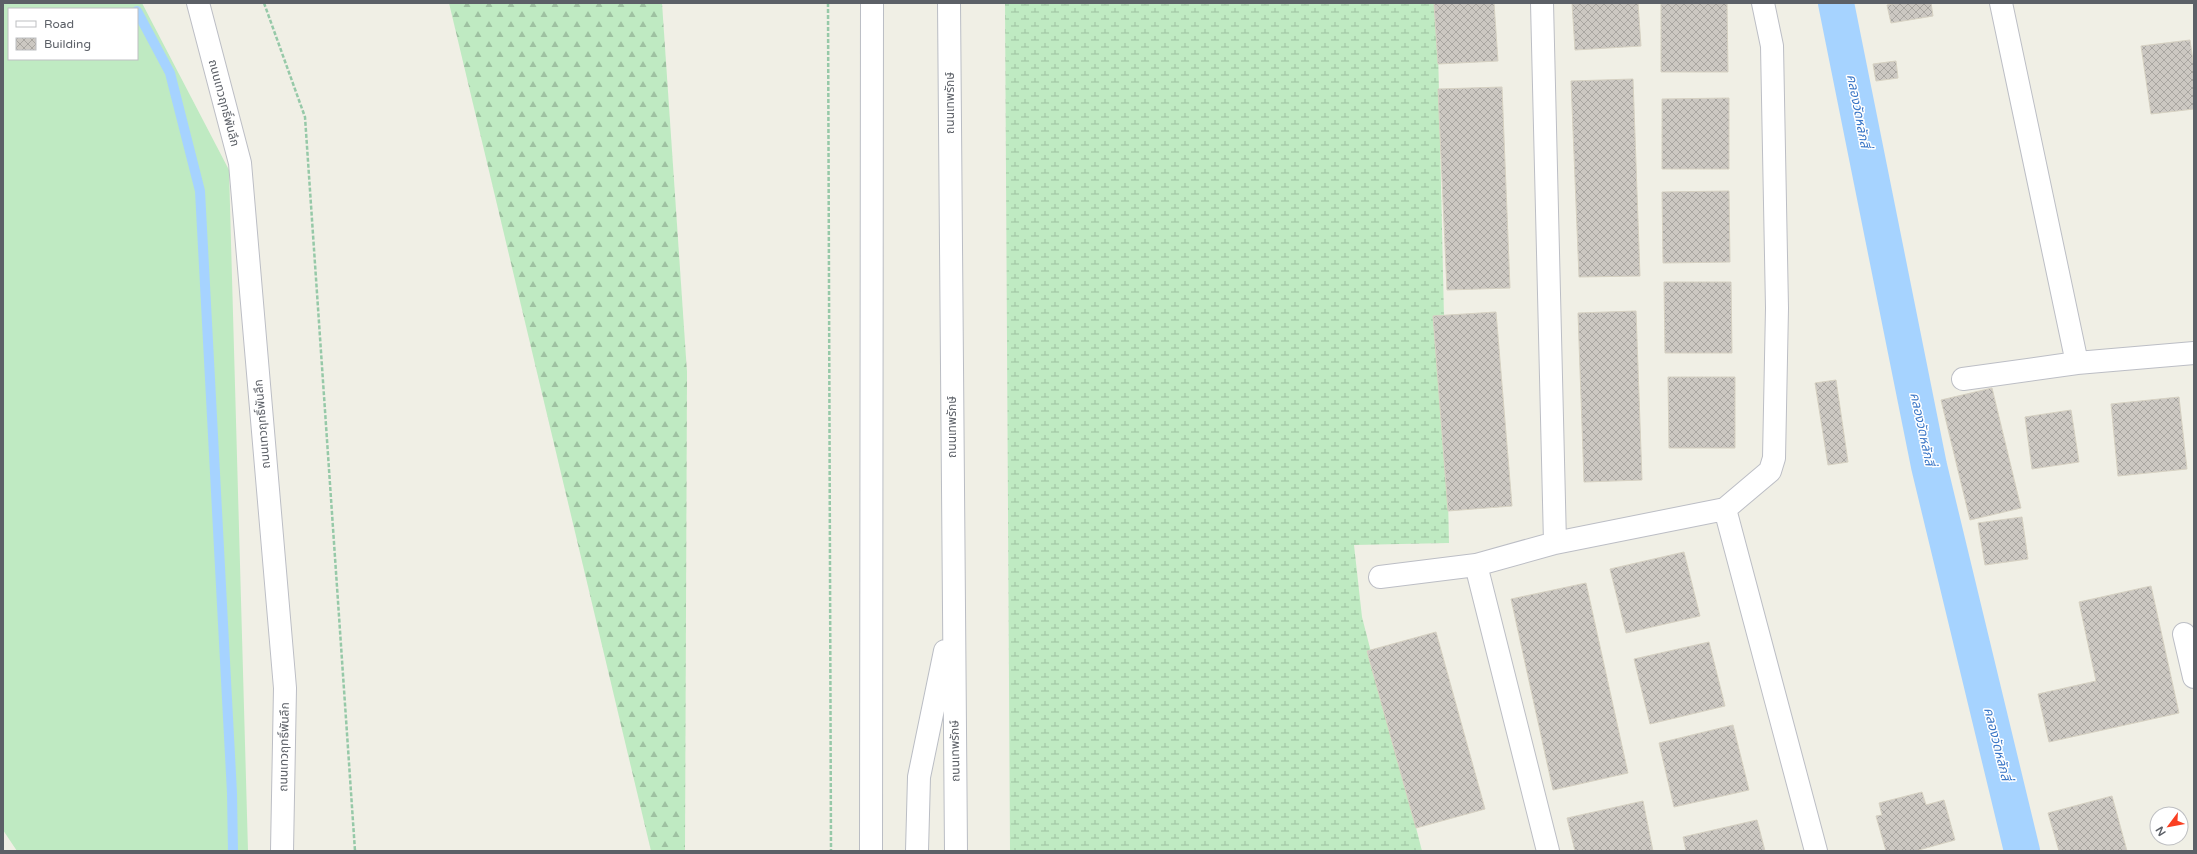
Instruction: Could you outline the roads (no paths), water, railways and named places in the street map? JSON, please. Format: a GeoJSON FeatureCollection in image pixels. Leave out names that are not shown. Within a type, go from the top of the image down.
{"type":"FeatureCollection","features":[{"type":"Feature","properties":{"kind":"street","name":"ถนนเทวฤทธิ์พันลึก"},"geometry":{"type":"LineString","coordinates":[[198,3],[240,163],[285,688],[282,851]]}},
{"type":"Feature","properties":{"kind":"street"},"geometry":{"type":"LineString","coordinates":[[871,851],[872,3]]}},
{"type":"Feature","properties":{"kind":"street","name":"ถนนเทพรักษ์"},"geometry":{"type":"LineString","coordinates":[[950,3],[953,609],[956,851]]}},
{"type":"Feature","properties":{"kind":"street"},"geometry":{"type":"LineString","coordinates":[[1542,3],[1555,543]]}},
{"type":"Feature","properties":{"kind":"street"},"geometry":{"type":"LineString","coordinates":[[1380,577],[1476,564],[1555,543],[1725,509],[1770,471],[1774,458],[1777,308],[1772,46],[1763,3]]}},
{"type":"Feature","properties":{"kind":"street"},"geometry":{"type":"LineString","coordinates":[[2001,3],[2077,363]]}},
{"type":"Feature","properties":{"kind":"street"},"geometry":{"type":"LineString","coordinates":[[1963,379],[2077,363],[2194,353]]}},
{"type":"Feature","properties":{"kind":"street"},"geometry":{"type":"LineString","coordinates":[[1725,509],[1816,851]]}},
{"type":"Feature","properties":{"kind":"street"},"geometry":{"type":"LineString","coordinates":[[1476,564],[1548,851]]}},
{"type":"Feature","properties":{"kind":"street"},"geometry":{"type":"LineString","coordinates":[[917,851],[919,777],[953,609]]}},
{"type":"Feature","properties":{"kind":"street"},"geometry":{"type":"LineString","coordinates":[[2184,634],[2194,677]]}},
{"type":"Feature","properties":{"kind":"waterway","name":"คลองวัดหลักสี่"},"geometry":{"type":"LineString","coordinates":[[1836,3],[1929,466],[2022,851]]}},
{"type":"Feature","properties":{"kind":"waterway"},"geometry":{"type":"LineString","coordinates":[[138,13],[170,73],[200,191],[232,793],[233,851]]}}]}
